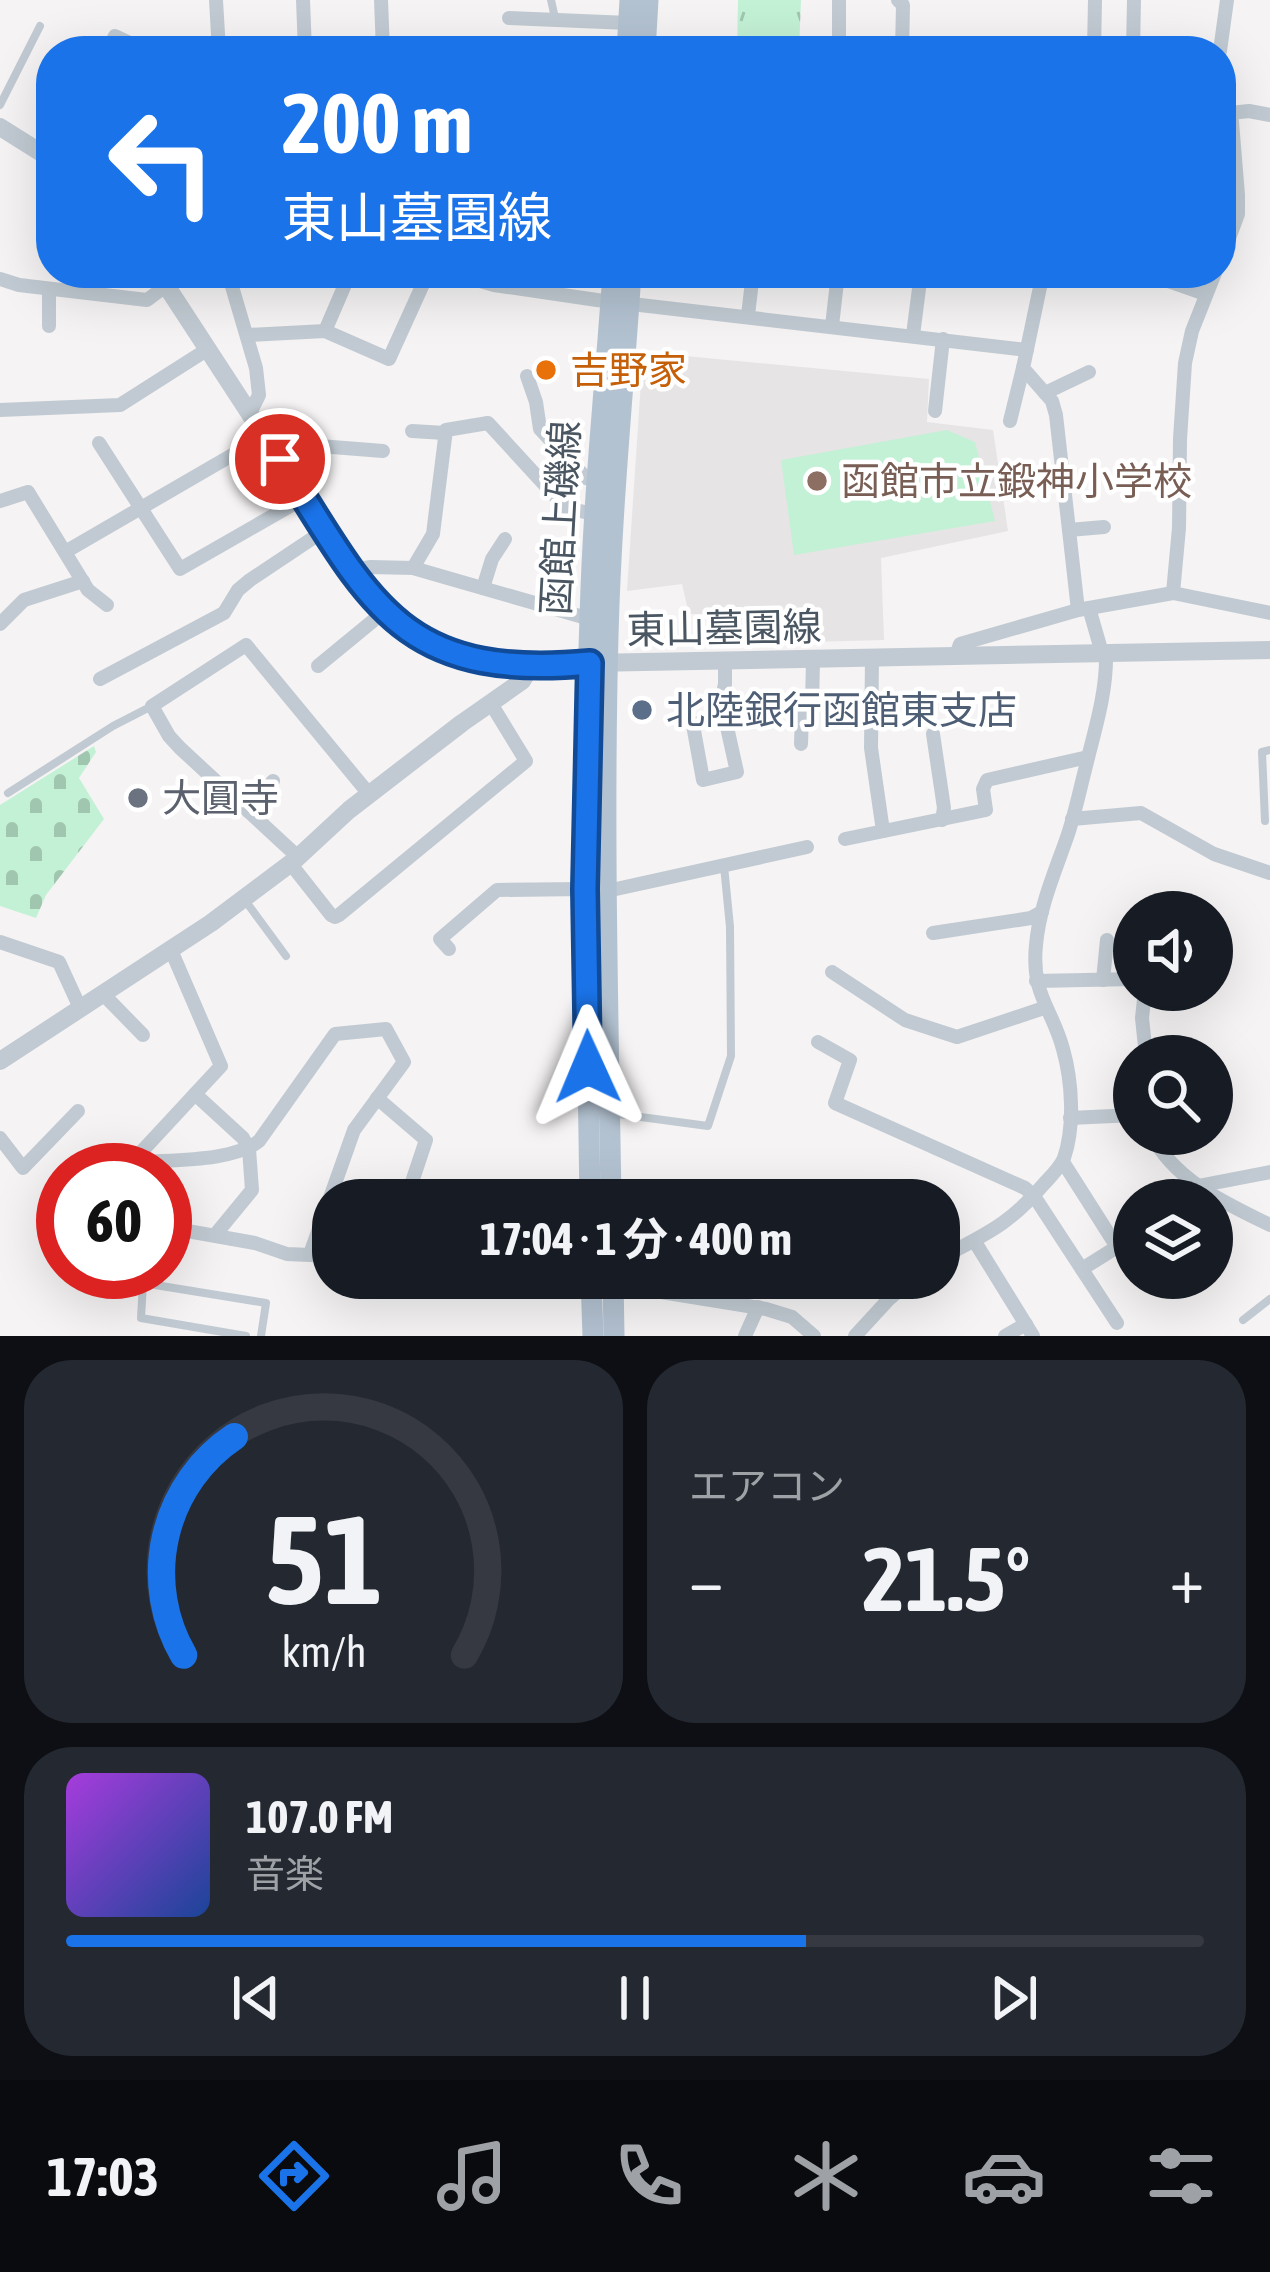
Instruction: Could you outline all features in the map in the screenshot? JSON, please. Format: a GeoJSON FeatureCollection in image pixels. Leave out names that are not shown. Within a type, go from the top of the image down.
{"type":"FeatureCollection","features":[{"type":"Feature","properties":{"kind":"main road"},"geometry":{"type":"LineString","coordinates":[[646,36],[648,0]]}},
{"type":"Feature","properties":{"kind":"main road","name":"函館上磯線"},"geometry":{"type":"LineString","coordinates":[[590,1179],[598,663],[610,564],[617,288]]}},
{"type":"Feature","properties":{"kind":"main road","name":"函館上磯線"},"geometry":{"type":"LineString","coordinates":[[598,663],[590,619],[596,480],[625,288]]}},
{"type":"Feature","properties":{"kind":"main road","name":"函館上磯線"},"geometry":{"type":"LineString","coordinates":[[596,890],[611,1179]]}},
{"type":"Feature","properties":{"kind":"main road"},"geometry":{"type":"LineString","coordinates":[[592,1299],[593,1336]]}},
{"type":"Feature","properties":{"kind":"main road"},"geometry":{"type":"LineString","coordinates":[[613,1299],[614,1336]]}},
{"type":"Feature","properties":{"kind":"street"},"geometry":{"type":"LineString","coordinates":[[216,0],[218,36]]}},
{"type":"Feature","properties":{"kind":"street"},"geometry":{"type":"LineString","coordinates":[[302,0],[304,36]]}},
{"type":"Feature","properties":{"kind":"street"},"geometry":{"type":"LineString","coordinates":[[381,0],[382,36]]}},
{"type":"Feature","properties":{"kind":"street"},"geometry":{"type":"LineString","coordinates":[[838,36],[839,0]]}},
{"type":"Feature","properties":{"kind":"street"},"geometry":{"type":"LineString","coordinates":[[898,0],[903,5],[902,36]]}},
{"type":"Feature","properties":{"kind":"street"},"geometry":{"type":"LineString","coordinates":[[1094,36],[1095,0]]}},
{"type":"Feature","properties":{"kind":"street"},"geometry":{"type":"LineString","coordinates":[[1133,36],[1134,0]]}},
{"type":"Feature","properties":{"kind":"street"},"geometry":{"type":"LineString","coordinates":[[1222,36],[1227,0]]}},
{"type":"Feature","properties":{"kind":"street"},"geometry":{"type":"LineString","coordinates":[[508,18],[555,20],[630,12]]}},
{"type":"Feature","properties":{"kind":"street"},"geometry":{"type":"LineString","coordinates":[[1236,112],[1270,115]]}},
{"type":"Feature","properties":{"kind":"street"},"geometry":{"type":"LineString","coordinates":[[0,127],[36,150]]}},
{"type":"Feature","properties":{"kind":"street"},"geometry":{"type":"LineString","coordinates":[[1236,183],[1236,219]]}},
{"type":"Feature","properties":{"kind":"street"},"geometry":{"type":"LineString","coordinates":[[0,279],[36,286]]}},
{"type":"Feature","properties":{"kind":"street"},"geometry":{"type":"LineString","coordinates":[[44,288],[147,299],[158,288]]}},
{"type":"Feature","properties":{"kind":"street","name":"東山墓園線"},"geometry":{"type":"LineString","coordinates":[[175,288],[208,349],[351,570],[385,611],[418,638],[448,652],[482,662],[530,667],[1270,650]]}},
{"type":"Feature","properties":{"kind":"street"},"geometry":{"type":"LineString","coordinates":[[233,288],[256,368],[259,395],[250,413]]}},
{"type":"Feature","properties":{"kind":"street"},"geometry":{"type":"LineString","coordinates":[[325,331],[344,288]]}},
{"type":"Feature","properties":{"kind":"street"},"geometry":{"type":"LineString","coordinates":[[247,335],[325,331],[389,358],[421,288]]}},
{"type":"Feature","properties":{"kind":"street"},"geometry":{"type":"LineString","coordinates":[[511,288],[1027,350]]}},
{"type":"Feature","properties":{"kind":"street"},"geometry":{"type":"LineString","coordinates":[[748,315],[752,288]]}},
{"type":"Feature","properties":{"kind":"street"},"geometry":{"type":"LineString","coordinates":[[832,326],[836,288]]}},
{"type":"Feature","properties":{"kind":"street"},"geometry":{"type":"LineString","coordinates":[[913,335],[919,288]]}},
{"type":"Feature","properties":{"kind":"street"},"geometry":{"type":"LineString","coordinates":[[1010,422],[1040,288]]}},
{"type":"Feature","properties":{"kind":"street"},"geometry":{"type":"LineString","coordinates":[[1188,288],[1205,294]]}},
{"type":"Feature","properties":{"kind":"street"},"geometry":{"type":"LineString","coordinates":[[1173,593],[1185,363],[1208,288]]}},
{"type":"Feature","properties":{"kind":"street"},"geometry":{"type":"LineString","coordinates":[[49,289],[49,326]]}},
{"type":"Feature","properties":{"kind":"street"},"geometry":{"type":"LineString","coordinates":[[935,411],[943,339]]}},
{"type":"Feature","properties":{"kind":"street"},"geometry":{"type":"LineString","coordinates":[[0,410],[120,405],[208,349]]}},
{"type":"Feature","properties":{"kind":"street"},"geometry":{"type":"LineString","coordinates":[[960,1249],[1008,1222],[1063,1162],[1070,1118],[1063,1049],[1036,981],[1035,947],[1103,694],[1104,653],[1084,609],[1056,415],[1052,400],[1023,368]]}},
{"type":"Feature","properties":{"kind":"street"},"geometry":{"type":"LineString","coordinates":[[1045,393],[1089,372]]}},
{"type":"Feature","properties":{"kind":"street"},"geometry":{"type":"LineString","coordinates":[[526,376],[540,429],[586,478],[596,480]]}},
{"type":"Feature","properties":{"kind":"street"},"geometry":{"type":"LineString","coordinates":[[413,568],[433,534],[446,430],[488,423],[566,508],[594,514]]}},
{"type":"Feature","properties":{"kind":"street"},"geometry":{"type":"LineString","coordinates":[[412,431],[445,433]]}},
{"type":"Feature","properties":{"kind":"street"},"geometry":{"type":"LineString","coordinates":[[65,552],[268,440],[383,452]]}},
{"type":"Feature","properties":{"kind":"street"},"geometry":{"type":"LineString","coordinates":[[100,443],[180,569],[304,498]]}},
{"type":"Feature","properties":{"kind":"street"},"geometry":{"type":"LineString","coordinates":[[0,501],[28,492],[88,590],[107,605]]}},
{"type":"Feature","properties":{"kind":"street"},"geometry":{"type":"LineString","coordinates":[[1069,530],[1104,527]]}},
{"type":"Feature","properties":{"kind":"street"},"geometry":{"type":"LineString","coordinates":[[100,679],[224,613],[250,580],[325,530]]}},
{"type":"Feature","properties":{"kind":"street"},"geometry":{"type":"LineString","coordinates":[[483,589],[505,539]]}},
{"type":"Feature","properties":{"kind":"street"},"geometry":{"type":"LineString","coordinates":[[351,570],[413,568],[590,619]]}},
{"type":"Feature","properties":{"kind":"street"},"geometry":{"type":"LineString","coordinates":[[0,624],[24,600],[82,580]]}},
{"type":"Feature","properties":{"kind":"street"},"geometry":{"type":"LineString","coordinates":[[956,656],[960,644],[1084,609],[1173,593],[1270,614]]}},
{"type":"Feature","properties":{"kind":"street"},"geometry":{"type":"LineString","coordinates":[[318,666],[385,611]]}},
{"type":"Feature","properties":{"kind":"street"},"geometry":{"type":"LineString","coordinates":[[369,794],[246,645],[152,706],[169,736],[294,860],[335,917],[526,761],[490,702]]}},
{"type":"Feature","properties":{"kind":"street"},"geometry":{"type":"LineString","coordinates":[[872,658],[872,748],[884,831]]}},
{"type":"Feature","properties":{"kind":"street"},"geometry":{"type":"LineString","coordinates":[[801,744],[802,715],[812,707],[813,659]]}},
{"type":"Feature","properties":{"kind":"street"},"geometry":{"type":"LineString","coordinates":[[718,715],[724,661]]}},
{"type":"Feature","properties":{"kind":"street"},"geometry":{"type":"LineString","coordinates":[[0,1061],[244,898],[369,794],[522,681],[530,667]]}},
{"type":"Feature","properties":{"kind":"street"},"geometry":{"type":"LineString","coordinates":[[718,715],[724,718],[737,772],[703,780],[693,725],[718,715]]}},
{"type":"Feature","properties":{"kind":"street"},"geometry":{"type":"LineString","coordinates":[[932,734],[942,820]]}},
{"type":"Feature","properties":{"kind":"street"},"geometry":{"type":"LineString","coordinates":[[845,838],[986,810],[983,789],[987,780],[1088,757]]}},
{"type":"Feature","properties":{"kind":"street"},"geometry":{"type":"LineString","coordinates":[[248,811],[273,782]]}},
{"type":"Feature","properties":{"kind":"street"},"geometry":{"type":"LineString","coordinates":[[1072,819],[1142,813],[1214,854],[1270,873]]}},
{"type":"Feature","properties":{"kind":"street"},"geometry":{"type":"LineString","coordinates":[[448,949],[440,939],[497,890],[596,890],[807,847]]}},
{"type":"Feature","properties":{"kind":"street"},"geometry":{"type":"LineString","coordinates":[[933,933],[1042,912]]}},
{"type":"Feature","properties":{"kind":"street"},"geometry":{"type":"LineString","coordinates":[[1103,980],[1107,940]]}},
{"type":"Feature","properties":{"kind":"street"},"geometry":{"type":"LineString","coordinates":[[0,942],[59,962],[81,1010]]}},
{"type":"Feature","properties":{"kind":"street"},"geometry":{"type":"LineString","coordinates":[[171,950],[221,1066],[131,1162],[249,1149],[260,1141],[335,1034],[386,1029],[404,1062],[354,1130],[310,1254],[287,1254],[192,1231]]}},
{"type":"Feature","properties":{"kind":"street"},"geometry":{"type":"LineString","coordinates":[[832,972],[905,1020],[957,1037],[1044,1008]]}},
{"type":"Feature","properties":{"kind":"street"},"geometry":{"type":"LineString","coordinates":[[1036,981],[1113,980]]}},
{"type":"Feature","properties":{"kind":"street"},"geometry":{"type":"LineString","coordinates":[[104,994],[143,1035]]}},
{"type":"Feature","properties":{"kind":"street"},"geometry":{"type":"LineString","coordinates":[[818,1042],[850,1060],[835,1103],[1034,1196],[1117,1323]]}},
{"type":"Feature","properties":{"kind":"street"},"geometry":{"type":"LineString","coordinates":[[195,1094],[249,1149],[253,1190],[215,1235]]}},
{"type":"Feature","properties":{"kind":"street"},"geometry":{"type":"LineString","coordinates":[[377,1098],[426,1140],[413,1179]]}},
{"type":"Feature","properties":{"kind":"street"},"geometry":{"type":"LineString","coordinates":[[0,1138],[23,1168],[79,1111]]}},
{"type":"Feature","properties":{"kind":"street"},"geometry":{"type":"LineString","coordinates":[[1070,1118],[1113,1115]]}},
{"type":"Feature","properties":{"kind":"street"},"geometry":{"type":"LineString","coordinates":[[1164,1155],[1190,1179]]}},
{"type":"Feature","properties":{"kind":"street"},"geometry":{"type":"LineString","coordinates":[[1063,1162],[1117,1247],[1082,1268]]}},
{"type":"Feature","properties":{"kind":"street"},"geometry":{"type":"LineString","coordinates":[[1233,1179],[1270,1172]]}},
{"type":"Feature","properties":{"kind":"street"},"geometry":{"type":"LineString","coordinates":[[1233,1205],[1270,1226]]}},
{"type":"Feature","properties":{"kind":"street"},"geometry":{"type":"LineString","coordinates":[[975,1242],[1029,1330],[1005,1336]]}},
{"type":"Feature","properties":{"kind":"street"},"geometry":{"type":"LineString","coordinates":[[707,1299],[792,1317],[814,1336]]}},
{"type":"Feature","properties":{"kind":"street"},"geometry":{"type":"LineString","coordinates":[[855,1336],[889,1299]]}},
{"type":"Feature","properties":{"kind":"street"},"geometry":{"type":"LineString","coordinates":[[745,1336],[758,1307]]}},
{"type":"Feature","properties":{"kind":"lane"},"geometry":{"type":"LineString","coordinates":[[551,0],[555,20]]}},
{"type":"Feature","properties":{"kind":"lane"},"geometry":{"type":"LineString","coordinates":[[0,105],[40,26]]}},
{"type":"Feature","properties":{"kind":"lane"},"geometry":{"type":"LineString","coordinates":[[8,793],[152,706]]}},
{"type":"Feature","properties":{"kind":"lane"},"geometry":{"type":"LineString","coordinates":[[1264,820],[1262,752],[1270,750]]}},
{"type":"Feature","properties":{"kind":"lane"},"geometry":{"type":"LineString","coordinates":[[610,1112],[708,1126],[731,1056],[730,927],[724,866]]}},
{"type":"Feature","properties":{"kind":"lane"},"geometry":{"type":"LineString","coordinates":[[244,898],[286,956]]}},
{"type":"Feature","properties":{"kind":"lane"},"geometry":{"type":"LineString","coordinates":[[246,1336],[141,1318],[143,1283],[266,1303],[262,1336]]}},
{"type":"Feature","properties":{"kind":"lane"},"geometry":{"type":"LineString","coordinates":[[1243,1320],[1270,1299]]}},
{"type":"Feature","properties":{"kind":"shaded area","name":"函館市立鍛神小学校"},"geometry":{"type":"Polygon","coordinates":[[[643,352],[929,379],[927,422],[993,430],[1008,531],[881,558],[884,640],[731,644],[727,614],[689,614],[682,584],[627,591],[643,352]]]}},
{"type":"Feature","properties":{"kind":"green space"},"geometry":{"type":"Polygon","coordinates":[[[738,0],[801,0],[800,36],[737,36],[738,0]]]}},
{"type":"Feature","properties":{"kind":"green space"},"geometry":{"type":"Polygon","coordinates":[[[947,430],[975,442],[995,521],[794,555],[781,460],[947,430]]]}},
{"type":"Feature","properties":{"kind":"green space"},"geometry":{"type":"Polygon","coordinates":[[[94,746],[96,752],[79,778],[104,819],[46,895],[36,918],[0,906],[0,805],[94,746]]]}},
{"type":"Feature","properties":{"kind":"place","name":"吉野家"},"geometry":{"type":"Point","coordinates":[546,370]}},
{"type":"Feature","properties":{"kind":"place","name":"函館市立鍛神小学校"},"geometry":{"type":"Point","coordinates":[817,481]}},
{"type":"Feature","properties":{"kind":"place","name":"北陸銀行函館東支店"},"geometry":{"type":"Point","coordinates":[642,710]}},
{"type":"Feature","properties":{"kind":"place","name":"大圓寺"},"geometry":{"type":"Point","coordinates":[138,798]}},
{"type":"Feature","properties":{"kind":"route"},"geometry":{"type":"LineString","coordinates":[[280,459],[364,589],[418,638],[496,665],[590,663],[585,889],[588,1067]]}}]}
